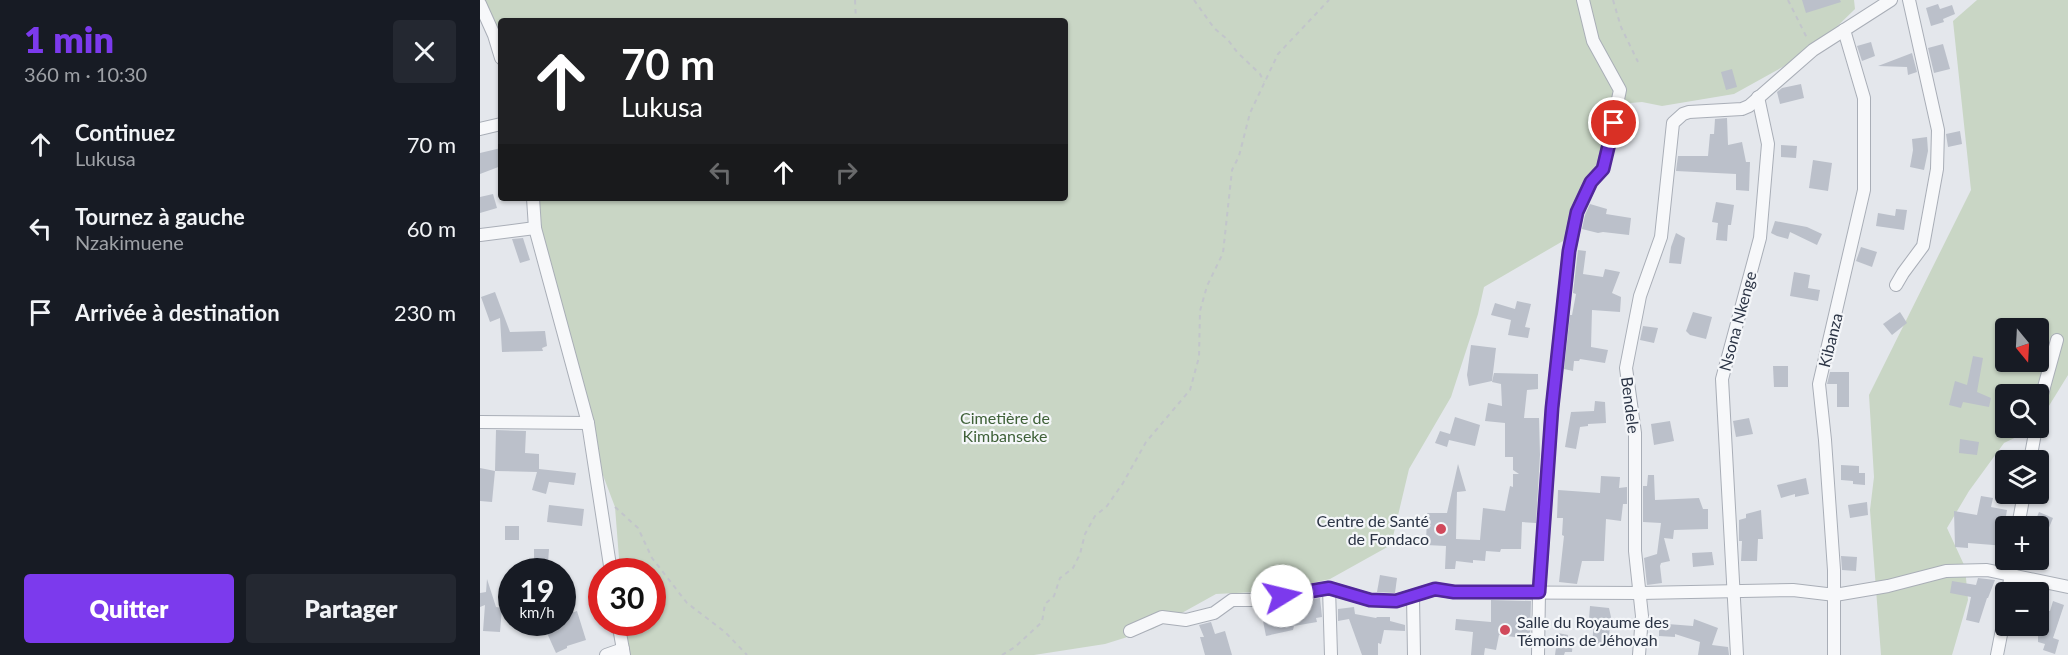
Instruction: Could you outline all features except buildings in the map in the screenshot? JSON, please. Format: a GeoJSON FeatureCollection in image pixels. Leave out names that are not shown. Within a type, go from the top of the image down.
{"type":"FeatureCollection","features":[{"type":"Feature","properties":{"kind":"street"},"geometry":{"type":"LineString","coordinates":[[1538,655],[1539,592],[1552,408],[1569,251],[1577,212],[1591,182],[1603,169],[1620,90],[1593,41],[1583,0]]}},
{"type":"Feature","properties":{"kind":"street"},"geometry":{"type":"LineString","coordinates":[[1758,97],[1813,50],[1890,0]]}},
{"type":"Feature","properties":{"kind":"street"},"geometry":{"type":"LineString","coordinates":[[1896,285],[1923,246],[1937,169],[1938,130],[1909,0]]}},
{"type":"Feature","properties":{"kind":"street"},"geometry":{"type":"LineString","coordinates":[[480,4],[498,48]]}},
{"type":"Feature","properties":{"kind":"street","name":"Kibanza"},"geometry":{"type":"LineString","coordinates":[[1834,655],[1835,595],[1826,452],[1819,384],[1864,190],[1864,98],[1844,30]]}},
{"type":"Feature","properties":{"kind":"street","name":"Bendele"},"geometry":{"type":"LineString","coordinates":[[1639,655],[1642,616],[1635,551],[1635,434],[1626,368],[1640,296],[1661,237],[1673,123],[1689,112],[1742,109],[1758,97]]}},
{"type":"Feature","properties":{"kind":"street","name":"Nsona Nkenge"},"geometry":{"type":"LineString","coordinates":[[1737,655],[1722,379],[1760,237],[1768,144],[1758,97]]}},
{"type":"Feature","properties":{"kind":"street"},"geometry":{"type":"LineString","coordinates":[[480,129],[498,125]]}},
{"type":"Feature","properties":{"kind":"street"},"geometry":{"type":"LineString","coordinates":[[533,201],[535,228],[588,423],[609,558]]}},
{"type":"Feature","properties":{"kind":"street"},"geometry":{"type":"LineString","coordinates":[[480,236],[535,228]]}},
{"type":"Feature","properties":{"kind":"street"},"geometry":{"type":"LineString","coordinates":[[2045,384],[2057,340]]}},
{"type":"Feature","properties":{"kind":"street"},"geometry":{"type":"LineString","coordinates":[[480,422],[588,423]]}},
{"type":"Feature","properties":{"kind":"street"},"geometry":{"type":"LineString","coordinates":[[1130,631],[1162,617],[1186,620],[1214,613],[1232,600],[1258,600],[1329,588],[1370,600],[1396,601],[1435,589],[1454,592],[1640,593],[1792,590],[1835,595],[1888,586],[1946,571],[1987,570],[2068,587]]}},
{"type":"Feature","properties":{"kind":"street"},"geometry":{"type":"LineString","coordinates":[[2009,582],[2011,570]]}},
{"type":"Feature","properties":{"kind":"street"},"geometry":{"type":"LineString","coordinates":[[1329,588],[1331,655]]}},
{"type":"Feature","properties":{"kind":"street"},"geometry":{"type":"LineString","coordinates":[[1413,596],[1414,655]]}},
{"type":"Feature","properties":{"kind":"street"},"geometry":{"type":"LineString","coordinates":[[606,655],[623,652],[620,636]]}},
{"type":"Feature","properties":{"kind":"street"},"geometry":{"type":"LineString","coordinates":[[1997,655],[2001,636]]}},
{"type":"Feature","properties":{"kind":"path"},"geometry":{"type":"LineString","coordinates":[[849,0],[854,6]]}},
{"type":"Feature","properties":{"kind":"path"},"geometry":{"type":"LineString","coordinates":[[855,0],[856,18]]}},
{"type":"Feature","properties":{"kind":"path"},"geometry":{"type":"LineString","coordinates":[[1194,0],[1214,28],[1260,74],[1264,82]]}},
{"type":"Feature","properties":{"kind":"path"},"geometry":{"type":"LineString","coordinates":[[1002,655],[1015,647],[1042,622],[1046,604],[1054,597],[1060,578],[1072,568],[1080,554],[1085,534],[1095,516],[1107,506],[1124,483],[1146,442],[1190,390],[1199,357],[1200,311],[1207,286],[1223,253],[1232,170],[1239,156],[1250,113],[1278,54],[1329,0]]}},
{"type":"Feature","properties":{"kind":"path"},"geometry":{"type":"LineString","coordinates":[[1613,0],[1621,27],[1638,62]]}},
{"type":"Feature","properties":{"kind":"path"},"geometry":{"type":"LineString","coordinates":[[1788,0],[1813,50]]}},
{"type":"Feature","properties":{"kind":"path"},"geometry":{"type":"LineString","coordinates":[[600,500],[615,507],[638,528],[652,558],[687,603],[725,632],[747,655]]}},
{"type":"Feature","properties":{"kind":"green space","name":"Cimetière de Kimbanseke"},"geometry":{"type":"Polygon","coordinates":[[[480,0],[1854,0],[1855,9],[1813,50],[1734,94],[1662,106],[1642,102],[1618,104],[1611,145],[1579,201],[1563,241],[1484,287],[1478,314],[1451,397],[1409,469],[1391,545],[1330,579],[1277,591],[1216,594],[1153,629],[1105,644],[1034,655],[626,655],[625,636],[666,636],[666,558],[619,558],[615,507],[590,441],[534,201],[1068,201],[1068,18],[498,18],[498,50],[480,0]]]}},
{"type":"Feature","properties":{"kind":"green space"},"geometry":{"type":"Polygon","coordinates":[[[1977,0],[2068,0],[2068,375],[2049,406],[2049,384],[1995,384],[1995,438],[2014,438],[2004,443],[1999,450],[1995,450],[1995,455],[1969,491],[1947,528],[1965,567],[1968,600],[1952,655],[1881,655],[1870,510],[1874,477],[1869,395],[1971,190],[1953,21],[1977,0]]]}},
{"type":"Feature","properties":{"kind":"place","name":"Centre de Santé de Fondaco"},"geometry":{"type":"Point","coordinates":[1441,529]}},
{"type":"Feature","properties":{"kind":"place","name":"Salle du Royaume des Témoins de Jéhovah"},"geometry":{"type":"Point","coordinates":[1505,630]}},
{"type":"Feature","properties":{"kind":"route"},"geometry":{"type":"LineString","coordinates":[[1282,596],[1329,588],[1370,600],[1396,601],[1435,589],[1454,592],[1539,592],[1552,408],[1569,251],[1577,212],[1591,182],[1603,169],[1614,123]]}}]}
